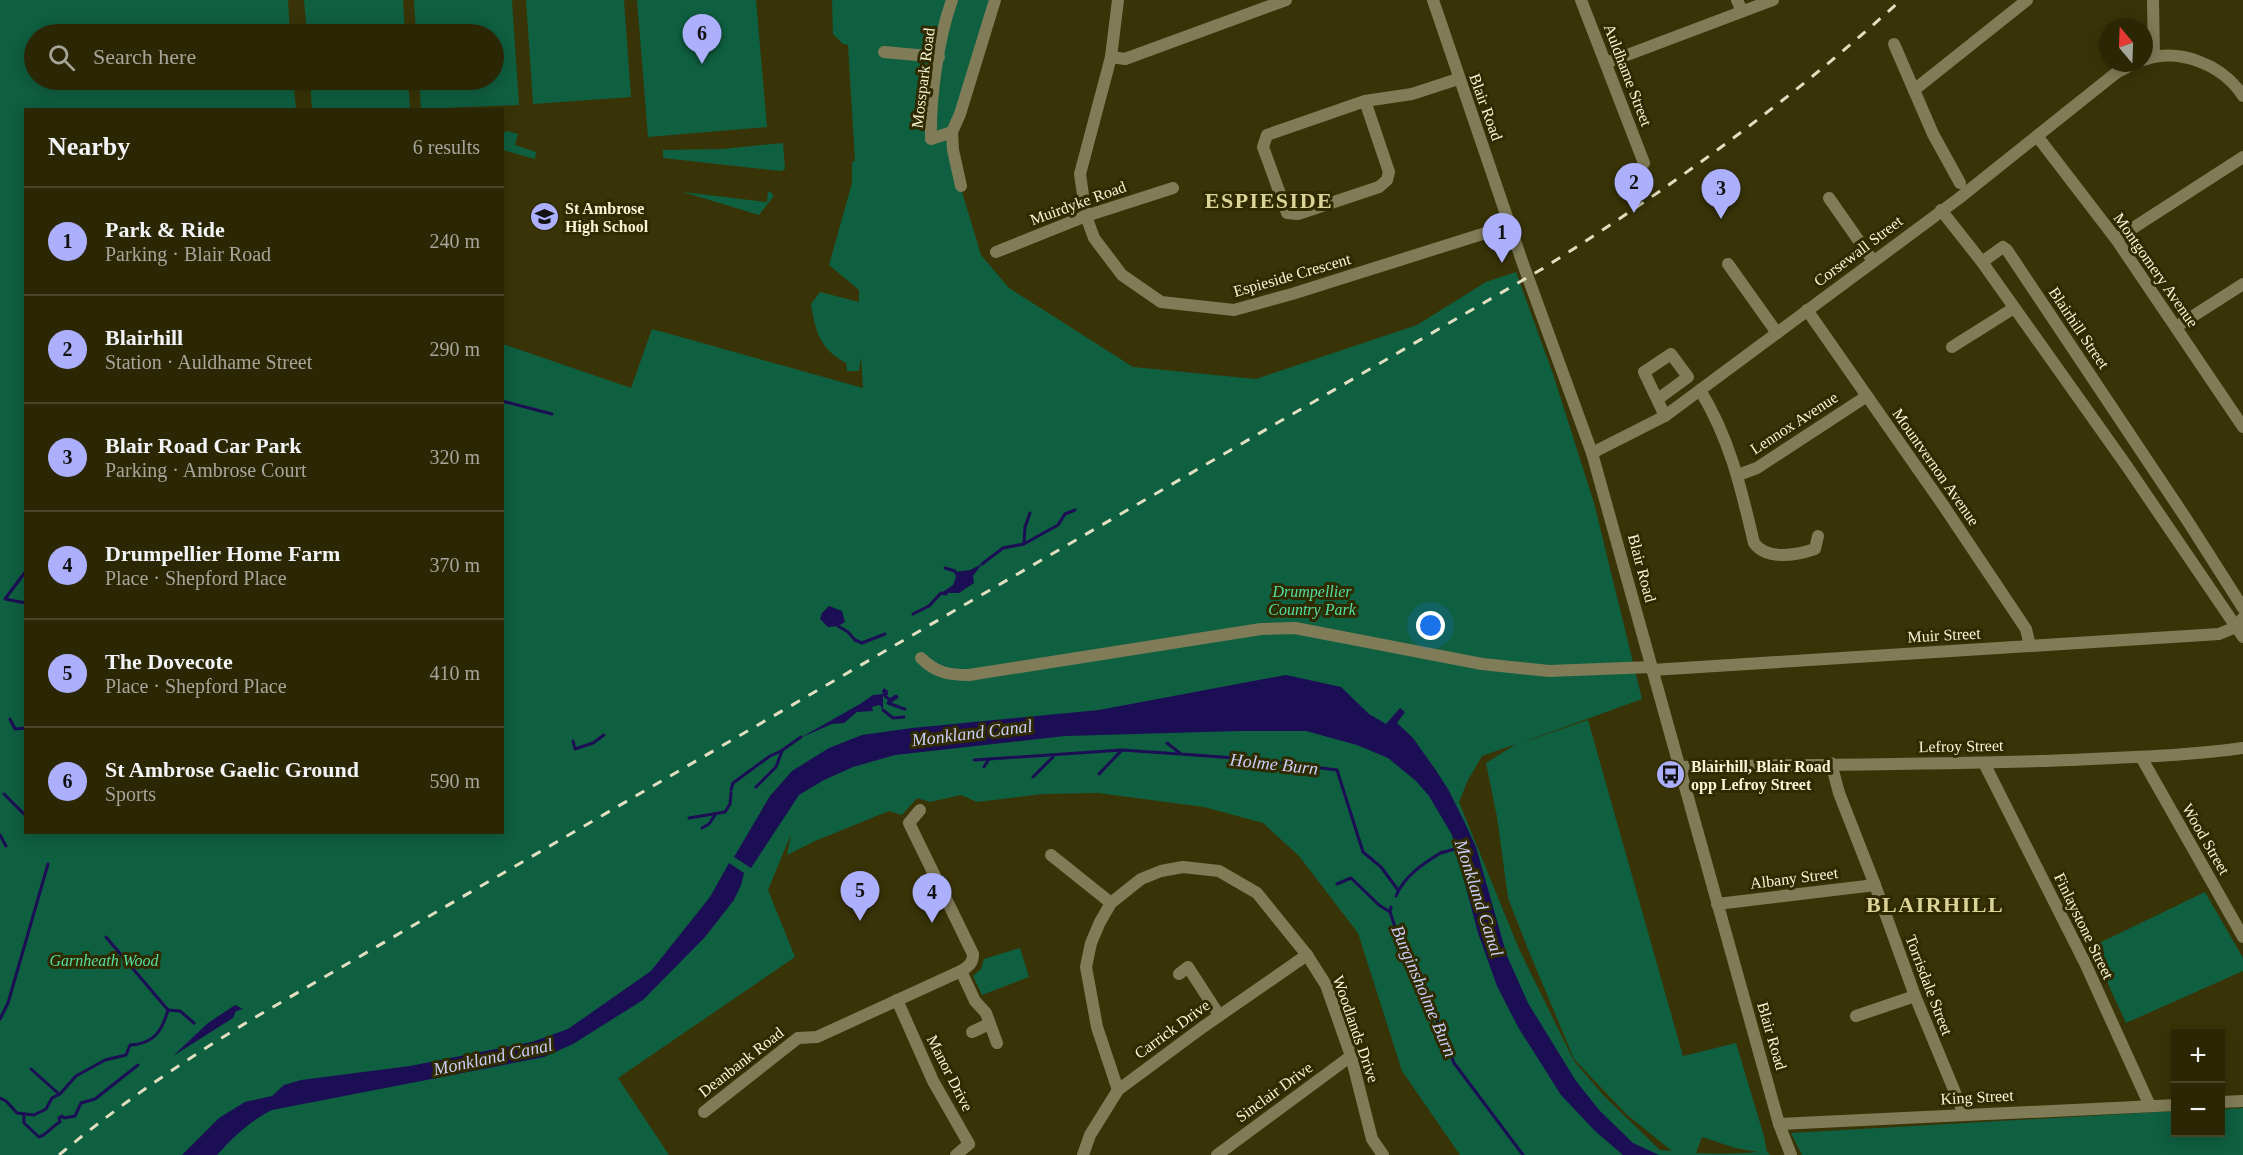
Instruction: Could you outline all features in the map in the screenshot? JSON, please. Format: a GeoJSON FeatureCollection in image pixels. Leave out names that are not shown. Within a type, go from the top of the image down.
{"type":"FeatureCollection","features":[{"type":"Feature","properties":{"kind":"street","name":"Mosspark Road"},"geometry":{"type":"LineString","coordinates":[[952,0],[939,57],[931,119],[932,139],[952,132]]}},
{"type":"Feature","properties":{"kind":"street"},"geometry":{"type":"LineString","coordinates":[[961,186],[953,150],[952,132],[991,19],[995,0]]}},
{"type":"Feature","properties":{"kind":"street","name":"Espieside Crescent"},"geometry":{"type":"LineString","coordinates":[[1118,0],[1111,57],[1080,174],[1086,216],[1094,238],[1122,275],[1161,302],[1234,310],[1511,225]]}},
{"type":"Feature","properties":{"kind":"street"},"geometry":{"type":"LineString","coordinates":[[1111,57],[1125,59],[1286,0]]}},
{"type":"Feature","properties":{"kind":"street","name":"Blair Road"},"geometry":{"type":"LineString","coordinates":[[1433,0],[1458,79],[1592,453],[1779,1124],[1790,1155]]}},
{"type":"Feature","properties":{"kind":"street","name":"Auldhame Street"},"geometry":{"type":"LineString","coordinates":[[1581,0],[1644,163]]}},
{"type":"Feature","properties":{"kind":"street"},"geometry":{"type":"LineString","coordinates":[[1606,63],[1739,6],[1773,0]]}},
{"type":"Feature","properties":{"kind":"street"},"geometry":{"type":"LineString","coordinates":[[1914,90],[2027,0]]}},
{"type":"Feature","properties":{"kind":"street"},"geometry":{"type":"LineString","coordinates":[[2152,18],[2153,0]]}},
{"type":"Feature","properties":{"kind":"street"},"geometry":{"type":"LineString","coordinates":[[1894,44],[1933,134],[1960,183]]}},
{"type":"Feature","properties":{"kind":"street"},"geometry":{"type":"LineString","coordinates":[[884,52],[939,57]]}},
{"type":"Feature","properties":{"kind":"street"},"geometry":{"type":"LineString","coordinates":[[2153,58],[2178,57],[2205,64],[2225,75],[2236,85],[2243,96]]}},
{"type":"Feature","properties":{"kind":"street","name":"Corsewall Street"},"geometry":{"type":"LineString","coordinates":[[1592,453],[1665,416],[1941,210],[2118,72]]}},
{"type":"Feature","properties":{"kind":"street"},"geometry":{"type":"LineString","coordinates":[[1365,101],[1389,172],[1387,180],[1379,187],[1298,214],[1287,213],[1283,208],[1263,147],[1265,138],[1365,101],[1412,94],[1458,79]]}},
{"type":"Feature","properties":{"kind":"street","name":"Montgomery Avenue"},"geometry":{"type":"LineString","coordinates":[[2037,136],[2116,239],[2241,420]]}},
{"type":"Feature","properties":{"kind":"street"},"geometry":{"type":"LineString","coordinates":[[2116,239],[2243,158]]}},
{"type":"Feature","properties":{"kind":"street","name":"Muirdyke Road"},"geometry":{"type":"LineString","coordinates":[[996,252],[1086,216],[1173,188]]}},
{"type":"Feature","properties":{"kind":"street"},"geometry":{"type":"LineString","coordinates":[[1829,198],[1873,261]]}},
{"type":"Feature","properties":{"kind":"street"},"geometry":{"type":"LineString","coordinates":[[1941,210],[1982,262],[2241,627]]}},
{"type":"Feature","properties":{"kind":"street","name":"Blairhill Street"},"geometry":{"type":"LineString","coordinates":[[1982,262],[2003,247],[2007,250],[2141,450],[2243,608]]}},
{"type":"Feature","properties":{"kind":"street"},"geometry":{"type":"LineString","coordinates":[[1728,264],[1777,333]]}},
{"type":"Feature","properties":{"kind":"street"},"geometry":{"type":"LineString","coordinates":[[2176,327],[2243,284]]}},
{"type":"Feature","properties":{"kind":"street"},"geometry":{"type":"LineString","coordinates":[[1952,347],[2014,308]]}},
{"type":"Feature","properties":{"kind":"street","name":"Mountvernon Avenue"},"geometry":{"type":"LineString","coordinates":[[1807,310],[2026,629],[2030,646]]}},
{"type":"Feature","properties":{"kind":"street"},"geometry":{"type":"LineString","coordinates":[[1700,390],[1720,426],[1738,475],[1754,543],[1758,549],[1772,555],[1808,552],[1815,549],[1818,536]]}},
{"type":"Feature","properties":{"kind":"street","name":"Lennox Avenue"},"geometry":{"type":"LineString","coordinates":[[1738,475],[1757,468],[1867,396]]}},
{"type":"Feature","properties":{"kind":"street"},"geometry":{"type":"LineString","coordinates":[[1658,399],[1665,416]]}},
{"type":"Feature","properties":{"kind":"street"},"geometry":{"type":"LineString","coordinates":[[2124,461],[2141,450]]}},
{"type":"Feature","properties":{"kind":"street","name":"Muir Street"},"geometry":{"type":"LineString","coordinates":[[921,658],[935,670],[944,674],[969,675],[1261,629],[1295,628],[1482,664],[1549,671],[1652,668],[2220,634],[2241,627]]}},
{"type":"Feature","properties":{"kind":"street","name":"Lefroy Street"},"geometry":{"type":"LineString","coordinates":[[1679,767],[1831,763],[1984,763],[2141,757],[2243,748]]}},
{"type":"Feature","properties":{"kind":"street","name":"Wood Street"},"geometry":{"type":"LineString","coordinates":[[2141,757],[2243,937]]}},
{"type":"Feature","properties":{"kind":"street","name":"Torrisdale Street"},"geometry":{"type":"LineString","coordinates":[[1831,763],[1839,793],[1915,996],[1964,1114]]}},
{"type":"Feature","properties":{"kind":"street","name":"Finlaystone Street"},"geometry":{"type":"LineString","coordinates":[[1984,763],[2085,963],[2150,1106]]}},
{"type":"Feature","properties":{"kind":"street"},"geometry":{"type":"LineString","coordinates":[[920,810],[909,824],[973,954],[970,965],[961,971],[975,1001],[986,1013],[997,1043]]}},
{"type":"Feature","properties":{"kind":"street"},"geometry":{"type":"LineString","coordinates":[[1051,855],[1111,903]]}},
{"type":"Feature","properties":{"kind":"street","name":"Woodlands Drive"},"geometry":{"type":"LineString","coordinates":[[1118,1090],[1097,1027],[1086,967],[1091,944],[1111,903],[1140,879],[1161,871],[1183,867],[1219,871],[1257,893],[1307,954],[1326,985],[1351,1056],[1372,1139],[1383,1155]]}},
{"type":"Feature","properties":{"kind":"street","name":"Albany Street"},"geometry":{"type":"LineString","coordinates":[[1717,904],[1875,885]]}},
{"type":"Feature","properties":{"kind":"street","name":"Carrick Drive"},"geometry":{"type":"LineString","coordinates":[[1083,1155],[1090,1135],[1118,1090],[1219,1015],[1307,954]]}},
{"type":"Feature","properties":{"kind":"street"},"geometry":{"type":"LineString","coordinates":[[1187,968],[1219,1015]]}},
{"type":"Feature","properties":{"kind":"street","name":"Deanbank Road"},"geometry":{"type":"LineString","coordinates":[[704,1112],[798,1038],[817,1037],[961,971]]}},
{"type":"Feature","properties":{"kind":"street"},"geometry":{"type":"LineString","coordinates":[[1856,1016],[1915,996]]}},
{"type":"Feature","properties":{"kind":"street","name":"Manor Drive"},"geometry":{"type":"LineString","coordinates":[[897,1000],[933,1081],[969,1144],[956,1155]]}},
{"type":"Feature","properties":{"kind":"street"},"geometry":{"type":"LineString","coordinates":[[972,1032],[989,1024]]}},
{"type":"Feature","properties":{"kind":"street","name":"Sinclair Drive"},"geometry":{"type":"LineString","coordinates":[[1217,1155],[1351,1056]]}},
{"type":"Feature","properties":{"kind":"street"},"geometry":{"type":"LineString","coordinates":[[2225,1102],[2243,1101]]}},
{"type":"Feature","properties":{"kind":"street","name":"King Street"},"geometry":{"type":"LineString","coordinates":[[1779,1124],[2171,1105]]}},
{"type":"Feature","properties":{"kind":"green space","name":"Drumpellier Country Park"},"geometry":{"type":"Polygon","coordinates":[[[0,0],[288,0],[289,24],[24,24],[24,90],[294,90],[296,108],[24,108],[24,834],[504,834],[504,344],[631,388],[652,329],[863,388],[861,357],[859,371],[847,371],[846,363],[830,352],[820,338],[814,323],[811,304],[820,292],[859,302],[859,290],[829,265],[852,183],[852,162],[855,161],[848,45],[843,44],[833,34],[832,0],[992,0],[950,152],[981,255],[1009,288],[1133,367],[1256,379],[1417,325],[1486,282],[1516,272],[1553,374],[1594,503],[1642,699],[1518,744],[1588,720],[1683,1056],[1736,1043],[1767,1152],[1771,1155],[1460,1155],[1402,1071],[1358,933],[1299,856],[1263,823],[1204,807],[1098,793],[1042,794],[977,802],[961,795],[930,802],[917,798],[902,815],[889,811],[787,855],[791,834],[768,890],[795,957],[618,1078],[669,1155],[0,1155],[0,0]],[[1516,744],[1482,756],[1459,802],[1519,949],[1574,1061],[1605,1097],[1660,1150],[1672,1151],[1626,1114],[1574,1059],[1508,898],[1497,817],[1486,763],[1516,744]],[[1702,1137],[1696,1153],[1758,1152],[1735,1148],[1702,1137]]]}},
{"type":"Feature","properties":{"kind":"green space"},"geometry":{"type":"Polygon","coordinates":[[[304,0],[403,0],[404,24],[306,24],[304,0]]]}},
{"type":"Feature","properties":{"kind":"green space"},"geometry":{"type":"Polygon","coordinates":[[[414,0],[512,0],[519,105],[421,108],[420,90],[504,90],[504,24],[415,24],[414,0]]]}},
{"type":"Feature","properties":{"kind":"green space"},"geometry":{"type":"Polygon","coordinates":[[[526,0],[624,0],[631,97],[533,104],[526,0]]]}},
{"type":"Feature","properties":{"kind":"green space"},"geometry":{"type":"Polygon","coordinates":[[[637,0],[756,0],[767,127],[648,137],[637,0]]]}},
{"type":"Feature","properties":{"kind":"green space"},"geometry":{"type":"Polygon","coordinates":[[[311,90],[409,90],[410,108],[312,108],[311,90]]]}},
{"type":"Feature","properties":{"kind":"green space"},"geometry":{"type":"Polygon","coordinates":[[[507,131],[518,134],[515,145],[536,152],[535,159],[504,150],[504,132],[507,131]]]}},
{"type":"Feature","properties":{"kind":"green space"},"geometry":{"type":"Polygon","coordinates":[[[783,143],[785,169],[781,171],[663,158],[663,150],[722,149],[783,143]]]}},
{"type":"Feature","properties":{"kind":"green space"},"geometry":{"type":"Polygon","coordinates":[[[768,191],[773,194],[773,197],[759,215],[683,192],[767,202],[768,191]]]}},
{"type":"Feature","properties":{"kind":"green space"},"geometry":{"type":"Polygon","coordinates":[[[2205,892],[2243,958],[2243,971],[2126,1023],[2091,947],[2205,892]]]}},
{"type":"Feature","properties":{"kind":"green space"},"geometry":{"type":"Polygon","coordinates":[[[1020,948],[1029,977],[982,995],[973,976],[981,969],[984,959],[1020,948]]]}},
{"type":"Feature","properties":{"kind":"green space"},"geometry":{"type":"Polygon","coordinates":[[[2243,1108],[2243,1155],[1802,1155],[1791,1133],[2171,1111],[2171,1137],[2225,1137],[2225,1109],[2243,1108]]]}},
{"type":"Feature","properties":{"kind":"water"},"geometry":{"type":"Polygon","coordinates":[[[982,564],[973,576],[974,583],[959,593],[941,593],[953,585],[956,577],[954,572],[970,570],[982,564]]]}},
{"type":"Feature","properties":{"kind":"water"},"geometry":{"type":"Polygon","coordinates":[[[829,606],[842,611],[845,622],[838,626],[828,627],[820,619],[829,606]]]}},
{"type":"Feature","properties":{"kind":"water","name":"Monkland Canal"},"geometry":{"type":"Polygon","coordinates":[[[1286,675],[1341,687],[1369,714],[1386,724],[1400,708],[1405,712],[1397,723],[1413,738],[1448,789],[1476,847],[1507,956],[1528,1003],[1576,1081],[1600,1111],[1633,1143],[1659,1155],[1623,1155],[1594,1130],[1561,1095],[1518,1027],[1497,986],[1478,933],[1452,835],[1429,796],[1416,781],[1388,758],[1357,745],[1306,731],[1239,731],[1065,736],[895,755],[853,767],[824,780],[799,795],[751,868],[734,857],[770,796],[792,771],[829,748],[862,735],[1099,710],[1286,675]]]}},
{"type":"Feature","properties":{"kind":"water"},"geometry":{"type":"Polygon","coordinates":[[[884,688],[888,691],[888,695],[883,696],[883,710],[880,705],[872,707],[873,711],[857,712],[844,723],[832,724],[800,738],[873,695],[883,694],[884,688]]]}},
{"type":"Feature","properties":{"kind":"water","name":"Monkland Canal"},"geometry":{"type":"Polygon","coordinates":[[[729,863],[744,873],[741,885],[734,900],[705,937],[643,1000],[573,1044],[544,1057],[272,1110],[242,1130],[217,1155],[182,1155],[219,1118],[245,1102],[272,1096],[284,1085],[301,1080],[410,1066],[532,1042],[568,1029],[651,971],[710,897],[729,863]]]}},
{"type":"Feature","properties":{"kind":"water"},"geometry":{"type":"Polygon","coordinates":[[[235,1005],[243,1009],[236,1011],[233,1018],[173,1056],[208,1023],[235,1005]]]}},
{"type":"Feature","properties":{"kind":"waterway"},"geometry":{"type":"LineString","coordinates":[[504,402],[552,414]]}},
{"type":"Feature","properties":{"kind":"waterway"},"geometry":{"type":"LineString","coordinates":[[982,564],[1003,548],[1024,544],[1058,525],[1065,514],[1075,510]]}},
{"type":"Feature","properties":{"kind":"waterway"},"geometry":{"type":"LineString","coordinates":[[1024,544],[1025,527],[1030,513]]}},
{"type":"Feature","properties":{"kind":"waterway"},"geometry":{"type":"LineString","coordinates":[[945,568],[955,571]]}},
{"type":"Feature","properties":{"kind":"waterway"},"geometry":{"type":"LineString","coordinates":[[24,574],[5,599],[24,603]]}},
{"type":"Feature","properties":{"kind":"waterway"},"geometry":{"type":"LineString","coordinates":[[913,614],[929,606],[941,593],[946,594]]}},
{"type":"Feature","properties":{"kind":"waterway"},"geometry":{"type":"LineString","coordinates":[[838,626],[862,643],[885,634]]}},
{"type":"Feature","properties":{"kind":"waterway"},"geometry":{"type":"LineString","coordinates":[[885,696],[890,700],[896,696],[888,703],[899,707]]}},
{"type":"Feature","properties":{"kind":"waterway"},"geometry":{"type":"LineString","coordinates":[[901,708],[905,709]]}},
{"type":"Feature","properties":{"kind":"waterway"},"geometry":{"type":"LineString","coordinates":[[883,710],[893,718],[904,717]]}},
{"type":"Feature","properties":{"kind":"waterway"},"geometry":{"type":"LineString","coordinates":[[10,719],[15,729],[24,728]]}},
{"type":"Feature","properties":{"kind":"waterway"},"geometry":{"type":"LineString","coordinates":[[573,741],[575,749],[593,743],[604,735]]}},
{"type":"Feature","properties":{"kind":"waterway"},"geometry":{"type":"LineString","coordinates":[[731,790],[733,783],[801,737]]}},
{"type":"Feature","properties":{"kind":"waterway","name":"Holme Burn"},"geometry":{"type":"LineString","coordinates":[[1167,743],[1181,754],[1248,759],[1337,770],[1363,852],[1381,867],[1398,890]]}},
{"type":"Feature","properties":{"kind":"waterway","name":"Holme Burn"},"geometry":{"type":"LineString","coordinates":[[974,760],[1122,750],[1179,754]]}},
{"type":"Feature","properties":{"kind":"waterway"},"geometry":{"type":"LineString","coordinates":[[756,787],[776,767],[782,751]]}},
{"type":"Feature","properties":{"kind":"waterway"},"geometry":{"type":"LineString","coordinates":[[1099,774],[1121,751]]}},
{"type":"Feature","properties":{"kind":"waterway"},"geometry":{"type":"LineString","coordinates":[[1033,777],[1053,757]]}},
{"type":"Feature","properties":{"kind":"waterway","name":"Holme Burn"},"geometry":{"type":"LineString","coordinates":[[984,767],[989,759]]}},
{"type":"Feature","properties":{"kind":"waterway"},"geometry":{"type":"LineString","coordinates":[[689,818],[725,812],[730,804],[731,793]]}},
{"type":"Feature","properties":{"kind":"waterway"},"geometry":{"type":"LineString","coordinates":[[4,794],[24,814]]}},
{"type":"Feature","properties":{"kind":"waterway"},"geometry":{"type":"LineString","coordinates":[[702,828],[709,824],[715,815]]}},
{"type":"Feature","properties":{"kind":"waterway"},"geometry":{"type":"LineString","coordinates":[[0,835],[6,846]]}},
{"type":"Feature","properties":{"kind":"waterway","name":"Monkland Canal"},"geometry":{"type":"LineString","coordinates":[[1441,853],[1458,848]]}},
{"type":"Feature","properties":{"kind":"waterway","name":"Burginsholme Burn"},"geometry":{"type":"LineString","coordinates":[[1396,896],[1409,876],[1442,852]]}},
{"type":"Feature","properties":{"kind":"waterway"},"geometry":{"type":"LineString","coordinates":[[0,1019],[8,1003],[48,864]]}},
{"type":"Feature","properties":{"kind":"waterway"},"geometry":{"type":"LineString","coordinates":[[1337,884],[1351,878],[1379,905],[1390,912]]}},
{"type":"Feature","properties":{"kind":"waterway","name":"Burginsholme Burn"},"geometry":{"type":"LineString","coordinates":[[1391,907],[1390,912],[1403,951],[1420,977],[1454,1063],[1523,1155]]}},
{"type":"Feature","properties":{"kind":"waterway"},"geometry":{"type":"LineString","coordinates":[[106,937],[168,1010]]}},
{"type":"Feature","properties":{"kind":"waterway"},"geometry":{"type":"LineString","coordinates":[[0,1098],[17,1113],[34,1115],[46,1109],[52,1098],[60,1094],[76,1076],[105,1060],[126,1055],[130,1045],[151,1039],[160,1030],[168,1010],[180,1011],[194,1023]]}},
{"type":"Feature","properties":{"kind":"waterway"},"geometry":{"type":"LineString","coordinates":[[24,1115],[24,1123],[39,1137],[42,1136],[60,1122],[59,1118],[75,1116],[81,1103],[95,1099],[138,1065]]}},
{"type":"Feature","properties":{"kind":"waterway"},"geometry":{"type":"LineString","coordinates":[[31,1069],[59,1094]]}},
{"type":"Feature","properties":{"kind":"railway"},"geometry":{"type":"LineString","coordinates":[[59,1155],[154,1083],[254,1018],[1542,269],[1636,207],[1728,142],[1816,73],[1901,0]]}},
{"type":"Feature","properties":{"kind":"place","name":"St Ambrose Gaelic Ground"},"geometry":{"type":"Point","coordinates":[702,64]}},
{"type":"Feature","properties":{"kind":"place","name":"Blairhill"},"geometry":{"type":"Point","coordinates":[1634,213]}},
{"type":"Feature","properties":{"kind":"place","name":"St Ambrose High School"},"geometry":{"type":"Point","coordinates":[544,217]}},
{"type":"Feature","properties":{"kind":"place","name":"Blair Road Car Park"},"geometry":{"type":"Point","coordinates":[1721,219]}},
{"type":"Feature","properties":{"kind":"place","name":"Park & Ride"},"geometry":{"type":"Point","coordinates":[1502,263]}},
{"type":"Feature","properties":{"kind":"place","name":"Blairhill, Blair Road opp Lefroy Street"},"geometry":{"type":"Point","coordinates":[1670,775]}},
{"type":"Feature","properties":{"kind":"place","name":"The Dovecote"},"geometry":{"type":"Point","coordinates":[860,921]}},
{"type":"Feature","properties":{"kind":"place","name":"Drumpellier Home Farm"},"geometry":{"type":"Point","coordinates":[932,923]}},
{"type":"Feature","properties":{"kind":"district","name":"ESPIESIDE"},"geometry":{"type":"Point","coordinates":[1269,200]}},
{"type":"Feature","properties":{"kind":"district","name":"BLAIRHILL"},"geometry":{"type":"Point","coordinates":[1935,904]}},
{"type":"Feature","properties":{"kind":"park label","name":"Garnheath Wood"},"geometry":{"type":"Point","coordinates":[104,960]}}]}
